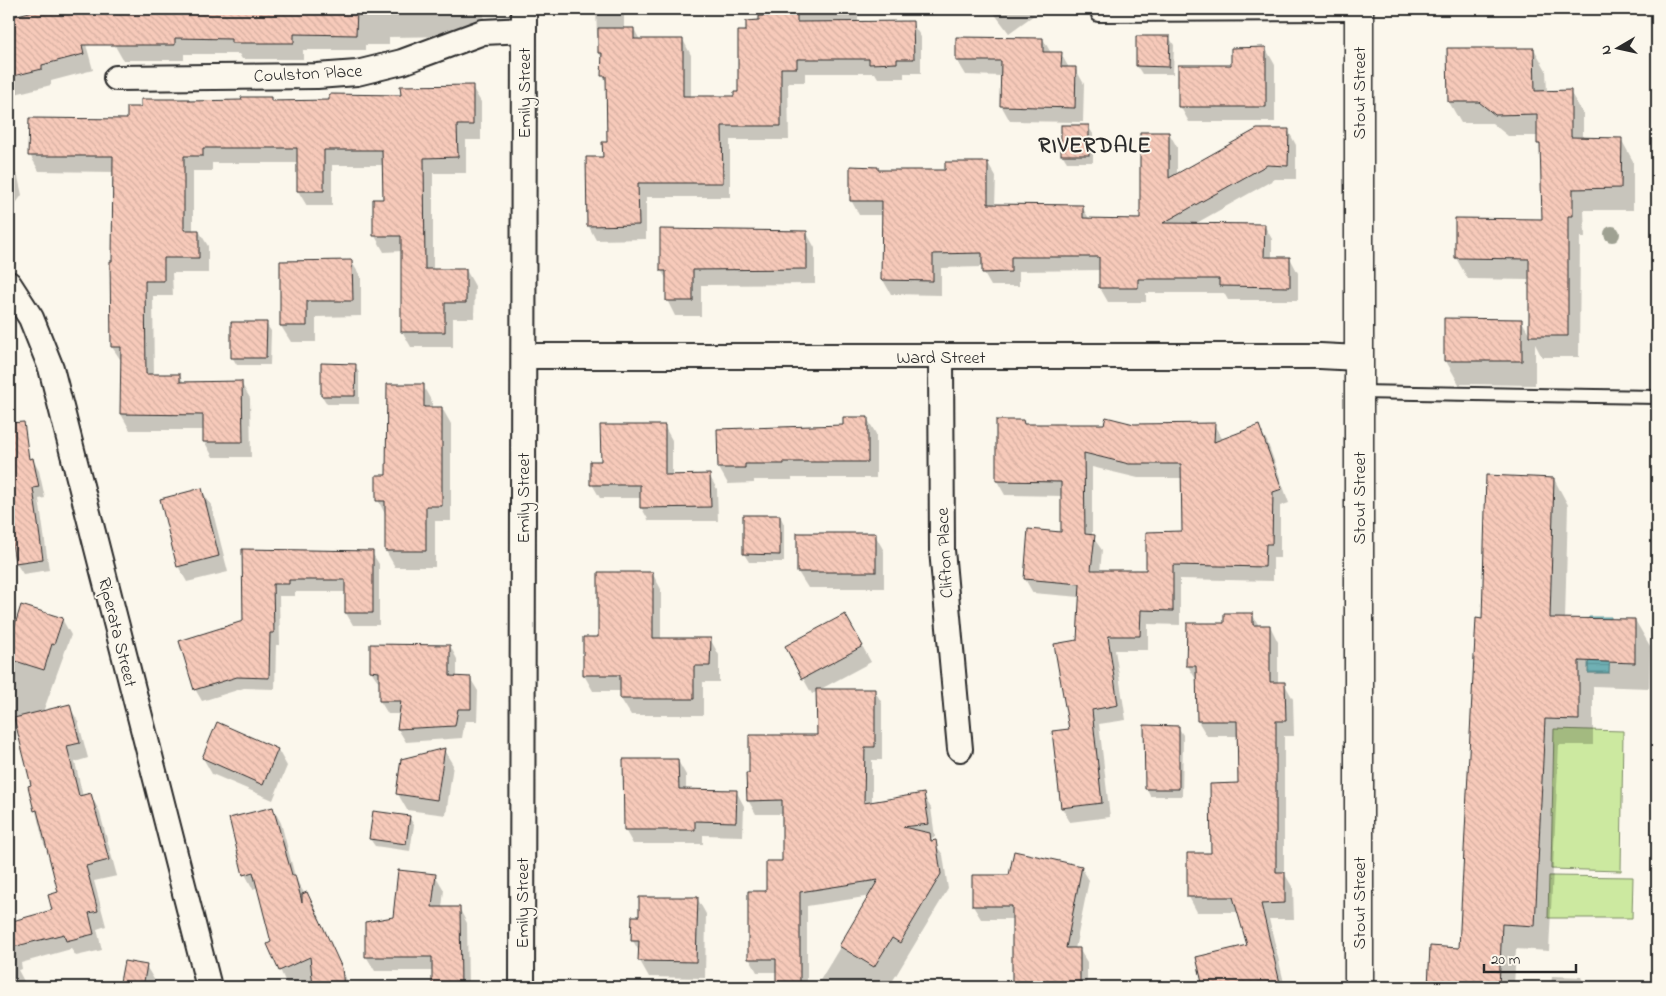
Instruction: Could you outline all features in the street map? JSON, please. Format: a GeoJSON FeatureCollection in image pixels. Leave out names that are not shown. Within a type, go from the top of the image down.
{"type":"FeatureCollection","features":[{"type":"Feature","properties":{"kind":"street","name":"Stout Street"},"geometry":{"type":"LineString","coordinates":[[1359,11],[1359,987]]}},
{"type":"Feature","properties":{"kind":"street","name":"Coulston Place"},"geometry":{"type":"LineString","coordinates":[[116,78],[317,76],[357,73],[402,62],[524,19]]}},
{"type":"Feature","properties":{"kind":"street","name":"Emily Street"},"geometry":{"type":"LineString","coordinates":[[522,987],[524,19]]}},
{"type":"Feature","properties":{"kind":"street","name":"Riperata Street"},"geometry":{"type":"LineString","coordinates":[[9,284],[31,318],[51,368],[209,987]]}},
{"type":"Feature","properties":{"kind":"street","name":"Ward Street"},"geometry":{"type":"LineString","coordinates":[[524,356],[1320,356],[1358,358]]}},
{"type":"Feature","properties":{"kind":"street","name":"Clifton Place"},"geometry":{"type":"LineString","coordinates":[[941,357],[942,550],[960,749]]}},
{"type":"Feature","properties":{"kind":"lane"},"geometry":{"type":"LineString","coordinates":[[1098,14],[1359,11]]}},
{"type":"Feature","properties":{"kind":"lane"},"geometry":{"type":"LineString","coordinates":[[1358,392],[1657,397]]}},
{"type":"Feature","properties":{"kind":"green space"},"geometry":{"type":"Polygon","coordinates":[[[1554,729],[1623,731],[1621,871],[1551,869],[1554,729]]]}},
{"type":"Feature","properties":{"kind":"green space"},"geometry":{"type":"Polygon","coordinates":[[[1549,876],[1633,877],[1632,918],[1548,918],[1549,876]]]}},
{"type":"Feature","properties":{"kind":"water"},"geometry":{"type":"Polygon","coordinates":[[[1589,617],[1611,617],[1609,673],[1588,673],[1589,617]]]}},
{"type":"Feature","properties":{"kind":"building"},"geometry":{"type":"Polygon","coordinates":[[[42,9],[357,9],[356,35],[294,34],[294,43],[231,43],[231,39],[175,38],[175,45],[82,45],[84,54],[42,65],[42,69],[9,77],[9,17],[42,9]]]}},
{"type":"Feature","properties":{"kind":"building"},"geometry":{"type":"Polygon","coordinates":[[[765,9],[797,9],[797,22],[913,21],[914,59],[897,59],[897,63],[869,64],[869,59],[797,59],[797,68],[781,68],[781,126],[722,126],[723,183],[638,183],[639,225],[587,226],[586,157],[603,157],[602,142],[607,142],[606,76],[601,76],[602,53],[598,53],[598,28],[634,28],[634,39],[683,39],[683,96],[734,96],[734,92],[738,92],[738,31],[746,31],[746,21],[759,20],[759,16],[765,16],[765,9]]]}},
{"type":"Feature","properties":{"kind":"building"},"geometry":{"type":"Polygon","coordinates":[[[1136,36],[1170,36],[1169,67],[1136,66],[1136,36]]]}},
{"type":"Feature","properties":{"kind":"building"},"geometry":{"type":"Polygon","coordinates":[[[956,37],[1043,38],[1043,52],[1062,52],[1061,67],[1076,67],[1075,108],[1000,106],[1001,61],[956,61],[956,37]]]}},
{"type":"Feature","properties":{"kind":"building"},"geometry":{"type":"Polygon","coordinates":[[[1266,47],[1266,107],[1178,107],[1178,65],[1231,65],[1231,48],[1266,47]]]}},
{"type":"Feature","properties":{"kind":"building"},"geometry":{"type":"Polygon","coordinates":[[[1447,48],[1534,48],[1535,91],[1571,90],[1571,137],[1622,138],[1621,188],[1573,189],[1573,216],[1568,216],[1568,336],[1529,336],[1529,259],[1455,258],[1455,218],[1542,219],[1540,144],[1537,144],[1537,114],[1495,115],[1479,102],[1448,102],[1447,48]]]}},
{"type":"Feature","properties":{"kind":"building"},"geometry":{"type":"Polygon","coordinates":[[[473,85],[473,125],[457,125],[458,157],[424,158],[425,269],[466,269],[466,303],[445,303],[445,332],[401,332],[401,236],[373,236],[373,199],[383,199],[382,150],[324,150],[324,191],[297,191],[297,148],[203,148],[203,156],[184,156],[184,230],[199,230],[199,258],[164,258],[164,281],[145,281],[146,374],[180,374],[180,382],[242,381],[243,442],[203,442],[203,415],[120,414],[121,347],[111,347],[110,261],[112,261],[113,156],[28,156],[29,118],[127,119],[127,107],[141,107],[141,99],[189,99],[189,101],[242,100],[241,97],[271,97],[271,101],[329,100],[329,94],[401,95],[400,86],[473,85]]]}},
{"type":"Feature","properties":{"kind":"building"},"geometry":{"type":"Polygon","coordinates":[[[1061,125],[1089,125],[1089,155],[1061,155],[1061,125]]]}},
{"type":"Feature","properties":{"kind":"building"},"geometry":{"type":"Polygon","coordinates":[[[1257,129],[1289,129],[1288,166],[1267,165],[1163,223],[1265,224],[1264,257],[1290,257],[1290,287],[1219,286],[1219,279],[1138,279],[1138,288],[1099,288],[1099,257],[1011,257],[1011,272],[982,273],[982,253],[933,254],[933,281],[881,280],[882,201],[850,201],[850,166],[878,167],[878,170],[945,170],[945,162],[988,162],[988,204],[1083,205],[1083,218],[1140,219],[1140,132],[1169,132],[1169,178],[1257,129]]]}},
{"type":"Feature","properties":{"kind":"building"},"geometry":{"type":"Polygon","coordinates":[[[660,229],[807,231],[807,269],[693,270],[693,301],[666,301],[666,271],[660,271],[660,229]]]}},
{"type":"Feature","properties":{"kind":"building"},"geometry":{"type":"Polygon","coordinates":[[[352,260],[353,301],[307,301],[307,326],[280,326],[280,261],[352,260]]]}},
{"type":"Feature","properties":{"kind":"building"},"geometry":{"type":"Polygon","coordinates":[[[1444,318],[1522,319],[1522,361],[1444,361],[1444,318]]]}},
{"type":"Feature","properties":{"kind":"building"},"geometry":{"type":"Polygon","coordinates":[[[231,322],[267,322],[266,358],[231,358],[231,322]]]}},
{"type":"Feature","properties":{"kind":"building"},"geometry":{"type":"Polygon","coordinates":[[[321,363],[356,364],[355,396],[321,396],[321,363]]]}},
{"type":"Feature","properties":{"kind":"building"},"geometry":{"type":"Polygon","coordinates":[[[387,384],[424,384],[424,407],[442,407],[442,506],[426,506],[426,551],[385,551],[385,501],[376,501],[376,475],[386,475],[387,384]]]}},
{"type":"Feature","properties":{"kind":"building"},"geometry":{"type":"Polygon","coordinates":[[[843,417],[868,417],[868,462],[784,462],[784,464],[745,464],[745,468],[718,468],[717,429],[843,425],[843,417]]]}},
{"type":"Feature","properties":{"kind":"building"},"geometry":{"type":"Polygon","coordinates":[[[1106,417],[1134,424],[1215,423],[1214,442],[1259,425],[1282,489],[1273,492],[1272,544],[1266,544],[1265,567],[1173,565],[1173,611],[1141,610],[1140,636],[1108,636],[1118,705],[1092,710],[1102,803],[1061,808],[1052,731],[1069,729],[1054,644],[1077,640],[1080,584],[1024,579],[1028,529],[1061,532],[1061,482],[996,481],[996,420],[1023,420],[1024,424],[1104,424],[1106,417]],[[1084,453],[1085,534],[1095,535],[1091,570],[1146,570],[1146,532],[1182,531],[1181,464],[1129,464],[1084,453]]]}},
{"type":"Feature","properties":{"kind":"building"},"geometry":{"type":"Polygon","coordinates":[[[24,422],[29,459],[33,458],[39,487],[33,488],[43,559],[15,563],[9,520],[9,423],[24,422]]]}},
{"type":"Feature","properties":{"kind":"building"},"geometry":{"type":"Polygon","coordinates":[[[600,425],[665,425],[665,475],[710,474],[711,507],[640,508],[640,485],[590,485],[590,461],[601,461],[600,425]]]}},
{"type":"Feature","properties":{"kind":"building"},"geometry":{"type":"Polygon","coordinates":[[[1486,475],[1554,478],[1550,618],[1635,619],[1635,663],[1579,661],[1579,720],[1545,719],[1535,926],[1502,924],[1499,987],[1428,987],[1430,946],[1459,948],[1476,618],[1482,619],[1486,475]]]}},
{"type":"Feature","properties":{"kind":"building"},"geometry":{"type":"Polygon","coordinates":[[[202,488],[219,556],[177,567],[160,499],[202,488]]]}},
{"type":"Feature","properties":{"kind":"building"},"geometry":{"type":"Polygon","coordinates":[[[743,515],[780,515],[780,555],[743,554],[743,515]]]}},
{"type":"Feature","properties":{"kind":"building"},"geometry":{"type":"Polygon","coordinates":[[[797,533],[876,533],[876,572],[797,572],[797,533]]]}},
{"type":"Feature","properties":{"kind":"building"},"geometry":{"type":"Polygon","coordinates":[[[242,549],[373,551],[373,613],[345,613],[345,580],[289,580],[289,584],[273,584],[274,633],[270,633],[269,678],[237,677],[194,690],[179,641],[243,621],[242,549]]]}},
{"type":"Feature","properties":{"kind":"building"},"geometry":{"type":"Polygon","coordinates":[[[598,572],[653,572],[653,638],[711,638],[710,666],[694,666],[694,699],[620,699],[620,675],[583,675],[583,637],[598,637],[598,572]]]}},
{"type":"Feature","properties":{"kind":"building"},"geometry":{"type":"Polygon","coordinates":[[[21,605],[63,618],[44,670],[9,659],[9,644],[21,605]]]}},
{"type":"Feature","properties":{"kind":"building"},"geometry":{"type":"Polygon","coordinates":[[[1224,613],[1253,613],[1253,625],[1270,625],[1270,682],[1285,682],[1286,721],[1276,721],[1276,872],[1285,872],[1285,903],[1261,904],[1281,987],[1203,987],[1196,957],[1247,945],[1233,897],[1187,897],[1187,853],[1211,853],[1210,784],[1238,783],[1237,721],[1197,721],[1196,666],[1186,666],[1187,623],[1224,623],[1224,613]]]}},
{"type":"Feature","properties":{"kind":"building"},"geometry":{"type":"Polygon","coordinates":[[[845,614],[863,646],[802,679],[785,646],[845,614]]]}},
{"type":"Feature","properties":{"kind":"building"},"geometry":{"type":"Polygon","coordinates":[[[370,644],[450,645],[450,676],[471,677],[471,709],[458,709],[455,726],[397,729],[401,701],[379,701],[379,672],[370,671],[370,644]]]}},
{"type":"Feature","properties":{"kind":"building"},"geometry":{"type":"Polygon","coordinates":[[[816,689],[875,689],[875,747],[865,747],[864,803],[924,793],[929,824],[903,827],[930,833],[931,841],[936,840],[941,874],[900,943],[892,938],[874,967],[839,946],[878,880],[800,892],[800,987],[776,987],[776,959],[748,959],[748,891],[766,891],[766,861],[782,861],[782,800],[747,801],[746,773],[749,773],[749,735],[817,735],[816,689]]]}},
{"type":"Feature","properties":{"kind":"building"},"geometry":{"type":"Polygon","coordinates":[[[70,704],[80,743],[67,746],[79,796],[91,793],[109,860],[86,866],[98,911],[89,913],[94,934],[66,941],[64,934],[9,948],[9,922],[52,910],[48,895],[58,892],[37,810],[34,811],[28,786],[31,785],[14,718],[70,704]]]}},
{"type":"Feature","properties":{"kind":"building"},"geometry":{"type":"Polygon","coordinates":[[[217,722],[278,749],[263,785],[202,758],[217,722]]]}},
{"type":"Feature","properties":{"kind":"building"},"geometry":{"type":"Polygon","coordinates":[[[1144,725],[1179,726],[1179,789],[1145,789],[1144,725]]]}},
{"type":"Feature","properties":{"kind":"building"},"geometry":{"type":"Polygon","coordinates":[[[445,748],[437,800],[396,794],[401,759],[445,748]]]}},
{"type":"Feature","properties":{"kind":"building"},"geometry":{"type":"Polygon","coordinates":[[[623,759],[678,759],[679,789],[737,790],[736,822],[695,821],[695,830],[624,830],[623,759]]]}},
{"type":"Feature","properties":{"kind":"building"},"geometry":{"type":"Polygon","coordinates":[[[273,807],[292,875],[295,875],[302,902],[302,894],[307,892],[342,968],[344,987],[313,987],[310,957],[279,971],[267,944],[271,942],[253,872],[243,875],[229,818],[273,807]]]}},
{"type":"Feature","properties":{"kind":"building"},"geometry":{"type":"Polygon","coordinates":[[[373,811],[410,816],[406,844],[369,839],[373,811]]]}},
{"type":"Feature","properties":{"kind":"building"},"geometry":{"type":"Polygon","coordinates":[[[1014,851],[1082,866],[1066,948],[1080,948],[1080,987],[1012,987],[1012,906],[972,906],[972,875],[1009,875],[1014,851]]]}},
{"type":"Feature","properties":{"kind":"building"},"geometry":{"type":"Polygon","coordinates":[[[398,870],[436,874],[432,907],[460,907],[461,987],[432,987],[432,957],[365,957],[365,922],[393,917],[398,870]]]}},
{"type":"Feature","properties":{"kind":"building"},"geometry":{"type":"Polygon","coordinates":[[[639,897],[698,897],[696,962],[638,961],[639,941],[631,941],[632,916],[639,916],[639,897]]]}},
{"type":"Feature","properties":{"kind":"building"},"geometry":{"type":"Polygon","coordinates":[[[124,961],[147,965],[143,987],[119,987],[124,961]]]}},
{"type":"Feature","properties":{"kind":"district","name":"RIVERDALE"},"geometry":{"type":"Point","coordinates":[1095,144]}}]}
